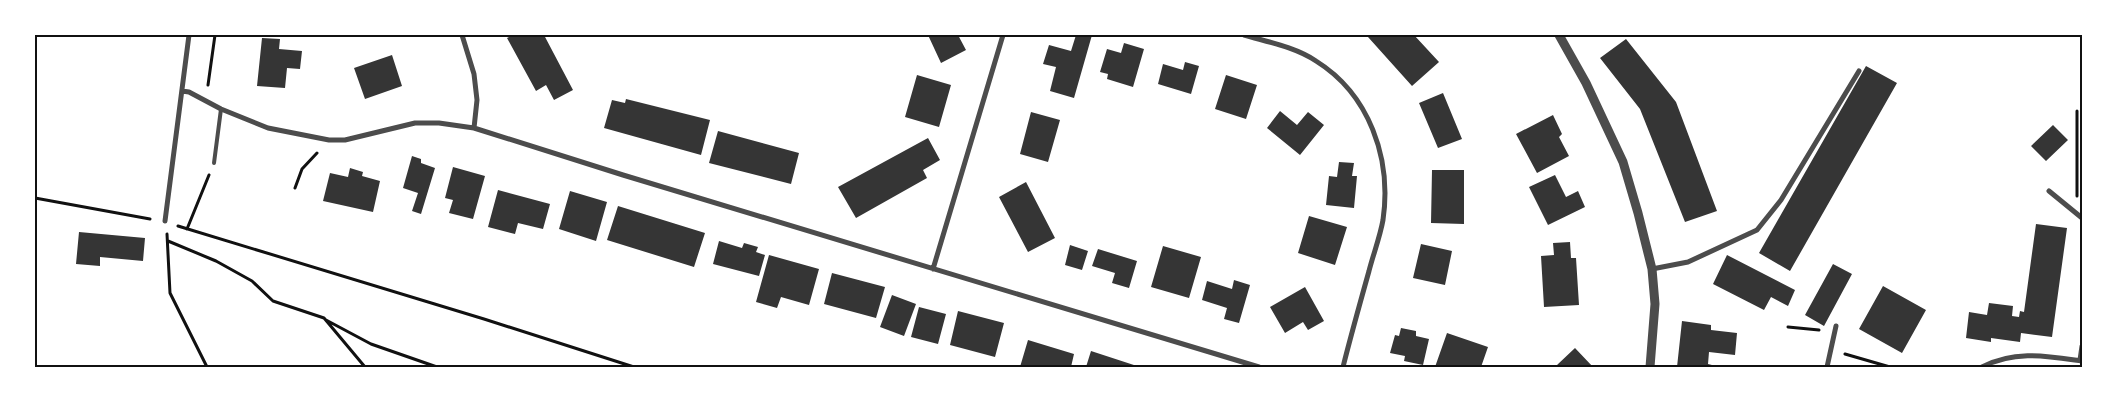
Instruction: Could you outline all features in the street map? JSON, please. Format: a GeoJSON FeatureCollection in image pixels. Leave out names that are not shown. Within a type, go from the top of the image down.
{"type":"FeatureCollection","features":[{"type":"Feature","properties":{"kind":"street"},"geometry":{"type":"LineString","coordinates":[[165,221],[189,35]]}},
{"type":"Feature","properties":{"kind":"street"},"geometry":{"type":"LineString","coordinates":[[462,35],[474,74],[477,100],[474,128]]}},
{"type":"Feature","properties":{"kind":"street"},"geometry":{"type":"LineString","coordinates":[[933,269],[1003,35]]}},
{"type":"Feature","properties":{"kind":"street"},"geometry":{"type":"LineString","coordinates":[[1244,35],[1289,48],[1315,60],[1340,78],[1355,95],[1370,119],[1385,183],[1383,220],[1343,367]]}},
{"type":"Feature","properties":{"kind":"street"},"geometry":{"type":"LineString","coordinates":[[1558,35],[1586,83],[1623,162],[1652,269],[1655,304],[1650,367]]}},
{"type":"Feature","properties":{"kind":"street"},"geometry":{"type":"LineString","coordinates":[[1652,269],[1688,262],[1756,230],[1781,200],[1859,71]]}},
{"type":"Feature","properties":{"kind":"street"},"geometry":{"type":"LineString","coordinates":[[182,91],[189,92],[220,109],[268,128],[329,140],[345,140],[415,123],[439,123],[474,128],[1259,367]]}},
{"type":"Feature","properties":{"kind":"street"},"geometry":{"type":"LineString","coordinates":[[2049,191],[2082,218]]}},
{"type":"Feature","properties":{"kind":"street"},"geometry":{"type":"LineString","coordinates":[[1827,367],[1835,329]]}},
{"type":"Feature","properties":{"kind":"street"},"geometry":{"type":"LineString","coordinates":[[1982,367],[1996,360],[2017,355],[2081,360],[2082,346]]}},
{"type":"Feature","properties":{"kind":"lane"},"geometry":{"type":"LineString","coordinates":[[214,163],[220,109]]}},
{"type":"Feature","properties":{"kind":"path"},"geometry":{"type":"LineString","coordinates":[[206,101],[215,35]]}},
{"type":"Feature","properties":{"kind":"path"},"geometry":{"type":"LineString","coordinates":[[2076,111],[2077,214]]}},
{"type":"Feature","properties":{"kind":"path"},"geometry":{"type":"LineString","coordinates":[[294,188],[302,169],[329,140]]}},
{"type":"Feature","properties":{"kind":"path"},"geometry":{"type":"LineString","coordinates":[[187,230],[214,163]]}},
{"type":"Feature","properties":{"kind":"path"},"geometry":{"type":"LineString","coordinates":[[35,198],[165,221],[187,230],[484,319],[634,367]]}},
{"type":"Feature","properties":{"kind":"path"},"geometry":{"type":"LineString","coordinates":[[165,221],[168,241],[170,293],[207,367]]}},
{"type":"Feature","properties":{"kind":"path"},"geometry":{"type":"LineString","coordinates":[[168,241],[223,265],[252,282],[273,301],[324,318],[371,344],[437,367]]}},
{"type":"Feature","properties":{"kind":"path"},"geometry":{"type":"LineString","coordinates":[[324,318],[366,367]]}},
{"type":"Feature","properties":{"kind":"path"},"geometry":{"type":"LineString","coordinates":[[1788,326],[1835,329]]}},
{"type":"Feature","properties":{"kind":"path"},"geometry":{"type":"LineString","coordinates":[[1844,353],[1890,367]]}},
{"type":"Feature","properties":{"kind":"building"},"geometry":{"type":"Polygon","coordinates":[[[513,35],[544,35],[573,90],[554,100],[546,85],[536,91],[507,38],[513,35]]]}},
{"type":"Feature","properties":{"kind":"building"},"geometry":{"type":"Polygon","coordinates":[[[928,35],[958,35],[966,50],[941,63],[928,35]]]}},
{"type":"Feature","properties":{"kind":"building"},"geometry":{"type":"Polygon","coordinates":[[[1076,35],[1092,35],[1074,98],[1050,91],[1056,67],[1043,64],[1049,45],[1071,51],[1076,35]]]}},
{"type":"Feature","properties":{"kind":"building"},"geometry":{"type":"Polygon","coordinates":[[[1370,35],[1414,35],[1439,62],[1412,86],[1368,37],[1370,35]]]}},
{"type":"Feature","properties":{"kind":"building"},"geometry":{"type":"Polygon","coordinates":[[[262,38],[280,39],[279,49],[302,51],[300,69],[287,68],[285,88],[257,86],[262,38]]]}},
{"type":"Feature","properties":{"kind":"building"},"geometry":{"type":"Polygon","coordinates":[[[1626,39],[1676,102],[1717,211],[1685,222],[1640,109],[1600,58],[1626,39]]]}},
{"type":"Feature","properties":{"kind":"building"},"geometry":{"type":"Polygon","coordinates":[[[1124,43],[1144,49],[1133,87],[1107,79],[1108,74],[1100,72],[1107,49],[1121,53],[1124,43]]]}},
{"type":"Feature","properties":{"kind":"building"},"geometry":{"type":"Polygon","coordinates":[[[392,55],[402,86],[365,99],[354,68],[392,55]]]}},
{"type":"Feature","properties":{"kind":"building"},"geometry":{"type":"Polygon","coordinates":[[[1185,62],[1199,66],[1191,94],[1158,84],[1163,64],[1183,70],[1185,62]]]}},
{"type":"Feature","properties":{"kind":"building"},"geometry":{"type":"Polygon","coordinates":[[[1866,66],[1897,83],[1790,271],[1759,253],[1866,66]]]}},
{"type":"Feature","properties":{"kind":"building"},"geometry":{"type":"Polygon","coordinates":[[[917,75],[951,85],[939,127],[905,117],[917,75]]]}},
{"type":"Feature","properties":{"kind":"building"},"geometry":{"type":"Polygon","coordinates":[[[1226,75],[1257,85],[1246,119],[1215,109],[1226,75]]]}},
{"type":"Feature","properties":{"kind":"building"},"geometry":{"type":"Polygon","coordinates":[[[1443,93],[1462,139],[1438,148],[1419,103],[1443,93]]]}},
{"type":"Feature","properties":{"kind":"building"},"geometry":{"type":"Polygon","coordinates":[[[626,99],[710,120],[701,155],[604,128],[612,100],[625,103],[626,99]]]}},
{"type":"Feature","properties":{"kind":"building"},"geometry":{"type":"Polygon","coordinates":[[[1280,111],[1297,125],[1308,112],[1324,125],[1300,155],[1267,128],[1280,111]]]}},
{"type":"Feature","properties":{"kind":"building"},"geometry":{"type":"Polygon","coordinates":[[[1031,112],[1060,120],[1048,162],[1020,154],[1031,112]]]}},
{"type":"Feature","properties":{"kind":"building"},"geometry":{"type":"Polygon","coordinates":[[[1553,115],[1562,134],[1559,137],[1569,156],[1537,173],[1516,134],[1553,115]]]}},
{"type":"Feature","properties":{"kind":"building"},"geometry":{"type":"Polygon","coordinates":[[[2053,125],[2068,140],[2046,161],[2031,146],[2053,125]]]}},
{"type":"Feature","properties":{"kind":"building"},"geometry":{"type":"Polygon","coordinates":[[[718,131],[799,153],[791,184],[709,163],[718,131]]]}},
{"type":"Feature","properties":{"kind":"building"},"geometry":{"type":"Polygon","coordinates":[[[928,138],[940,160],[923,170],[927,178],[856,218],[838,187],[928,138]]]}},
{"type":"Feature","properties":{"kind":"building"},"geometry":{"type":"Polygon","coordinates":[[[412,156],[421,159],[421,163],[435,168],[421,214],[412,211],[418,193],[403,188],[412,156]]]}},
{"type":"Feature","properties":{"kind":"building"},"geometry":{"type":"Polygon","coordinates":[[[1339,162],[1354,163],[1352,176],[1357,176],[1354,208],[1326,205],[1329,176],[1337,177],[1339,162]]]}},
{"type":"Feature","properties":{"kind":"building"},"geometry":{"type":"Polygon","coordinates":[[[453,167],[485,176],[473,219],[449,213],[453,200],[445,198],[453,167]]]}},
{"type":"Feature","properties":{"kind":"building"},"geometry":{"type":"Polygon","coordinates":[[[350,168],[363,172],[362,176],[380,181],[373,212],[323,201],[330,173],[348,177],[350,168]]]}},
{"type":"Feature","properties":{"kind":"building"},"geometry":{"type":"Polygon","coordinates":[[[1432,170],[1464,170],[1464,224],[1431,223],[1432,170]]]}},
{"type":"Feature","properties":{"kind":"building"},"geometry":{"type":"Polygon","coordinates":[[[1555,175],[1566,197],[1578,191],[1585,207],[1548,225],[1529,187],[1555,175]]]}},
{"type":"Feature","properties":{"kind":"building"},"geometry":{"type":"Polygon","coordinates":[[[1026,182],[1055,238],[1028,252],[999,197],[1026,182]]]}},
{"type":"Feature","properties":{"kind":"building"},"geometry":{"type":"Polygon","coordinates":[[[498,190],[550,204],[543,229],[518,223],[515,234],[488,227],[498,190]]]}},
{"type":"Feature","properties":{"kind":"building"},"geometry":{"type":"Polygon","coordinates":[[[570,191],[607,202],[596,241],[559,229],[570,191]]]}},
{"type":"Feature","properties":{"kind":"building"},"geometry":{"type":"Polygon","coordinates":[[[618,206],[705,233],[694,267],[607,240],[618,206]]]}},
{"type":"Feature","properties":{"kind":"building"},"geometry":{"type":"Polygon","coordinates":[[[1309,216],[1347,227],[1335,265],[1298,253],[1309,216]]]}},
{"type":"Feature","properties":{"kind":"building"},"geometry":{"type":"Polygon","coordinates":[[[2036,224],[2067,228],[2052,337],[2021,333],[2020,342],[1991,338],[1991,342],[1966,338],[1969,312],[1987,315],[1989,303],[2013,306],[2012,316],[2019,317],[2020,311],[2024,312],[2036,224]]]}},
{"type":"Feature","properties":{"kind":"building"},"geometry":{"type":"Polygon","coordinates":[[[79,232],[145,238],[143,261],[100,257],[100,266],[76,264],[79,232]]]}},
{"type":"Feature","properties":{"kind":"building"},"geometry":{"type":"Polygon","coordinates":[[[719,241],[742,248],[744,243],[758,247],[756,252],[765,255],[759,276],[713,264],[719,241]]]}},
{"type":"Feature","properties":{"kind":"building"},"geometry":{"type":"Polygon","coordinates":[[[1570,242],[1571,258],[1576,258],[1579,305],[1544,307],[1541,256],[1554,255],[1553,243],[1570,242]]]}},
{"type":"Feature","properties":{"kind":"building"},"geometry":{"type":"Polygon","coordinates":[[[1421,244],[1452,251],[1445,285],[1413,278],[1421,244]]]}},
{"type":"Feature","properties":{"kind":"building"},"geometry":{"type":"Polygon","coordinates":[[[1070,245],[1088,251],[1082,270],[1065,265],[1070,245]]]}},
{"type":"Feature","properties":{"kind":"building"},"geometry":{"type":"Polygon","coordinates":[[[1163,246],[1201,257],[1189,298],[1151,287],[1163,246]]]}},
{"type":"Feature","properties":{"kind":"building"},"geometry":{"type":"Polygon","coordinates":[[[1098,249],[1137,261],[1129,288],[1112,283],[1115,273],[1092,266],[1098,249]]]}},
{"type":"Feature","properties":{"kind":"building"},"geometry":{"type":"Polygon","coordinates":[[[769,255],[819,269],[809,305],[781,297],[777,308],[756,302],[769,255]]]}},
{"type":"Feature","properties":{"kind":"building"},"geometry":{"type":"Polygon","coordinates":[[[1727,255],[1795,290],[1788,306],[1771,297],[1764,310],[1713,284],[1727,255]]]}},
{"type":"Feature","properties":{"kind":"building"},"geometry":{"type":"Polygon","coordinates":[[[1833,264],[1852,274],[1824,326],[1805,315],[1833,264]]]}},
{"type":"Feature","properties":{"kind":"building"},"geometry":{"type":"Polygon","coordinates":[[[832,273],[885,287],[876,318],[824,304],[832,273]]]}},
{"type":"Feature","properties":{"kind":"building"},"geometry":{"type":"Polygon","coordinates":[[[1234,280],[1250,285],[1239,323],[1224,319],[1227,308],[1202,300],[1207,281],[1232,289],[1234,280]]]}},
{"type":"Feature","properties":{"kind":"building"},"geometry":{"type":"Polygon","coordinates":[[[1883,286],[1926,310],[1902,353],[1859,329],[1883,286]]]}},
{"type":"Feature","properties":{"kind":"building"},"geometry":{"type":"Polygon","coordinates":[[[1305,287],[1324,321],[1308,330],[1303,322],[1285,333],[1270,307],[1305,287]]]}},
{"type":"Feature","properties":{"kind":"building"},"geometry":{"type":"Polygon","coordinates":[[[892,295],[916,304],[904,336],[880,327],[892,295]]]}},
{"type":"Feature","properties":{"kind":"building"},"geometry":{"type":"Polygon","coordinates":[[[919,307],[946,314],[938,344],[911,337],[919,307]]]}},
{"type":"Feature","properties":{"kind":"building"},"geometry":{"type":"Polygon","coordinates":[[[958,311],[1004,323],[995,357],[950,345],[958,311]]]}},
{"type":"Feature","properties":{"kind":"building"},"geometry":{"type":"Polygon","coordinates":[[[1682,321],[1711,325],[1711,330],[1737,333],[1735,355],[1709,352],[1708,364],[1720,367],[1677,367],[1682,321]]]}},
{"type":"Feature","properties":{"kind":"building"},"geometry":{"type":"Polygon","coordinates":[[[1401,328],[1416,331],[1416,336],[1429,339],[1423,365],[1404,361],[1405,356],[1390,353],[1395,335],[1399,336],[1401,328]]]}},
{"type":"Feature","properties":{"kind":"building"},"geometry":{"type":"Polygon","coordinates":[[[1447,333],[1488,347],[1481,367],[1435,367],[1447,333]]]}},
{"type":"Feature","properties":{"kind":"building"},"geometry":{"type":"Polygon","coordinates":[[[1028,340],[1074,354],[1071,367],[1020,367],[1028,340]]]}},
{"type":"Feature","properties":{"kind":"building"},"geometry":{"type":"Polygon","coordinates":[[[1575,348],[1593,367],[1555,367],[1557,365],[1575,348]]]}},
{"type":"Feature","properties":{"kind":"building"},"geometry":{"type":"Polygon","coordinates":[[[1091,351],[1140,367],[1086,367],[1091,351]]]}}]}
